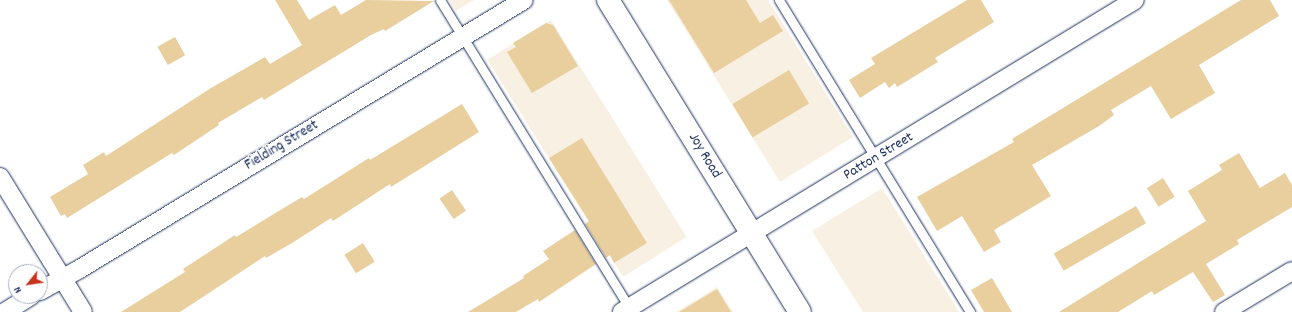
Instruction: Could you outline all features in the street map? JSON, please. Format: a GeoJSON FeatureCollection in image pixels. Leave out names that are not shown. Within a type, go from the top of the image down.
{"type":"FeatureCollection","features":[{"type":"Feature","properties":{"kind":"main road","name":"Joy Road"},"geometry":{"type":"LineString","coordinates":[[608,0],[800,312]]}},
{"type":"Feature","properties":{"kind":"street","name":"Fielding Street"},"geometry":{"type":"LineString","coordinates":[[48,286],[524,0]]}},
{"type":"Feature","properties":{"kind":"street","name":"Patton Street"},"geometry":{"type":"LineString","coordinates":[[628,311],[751,234],[1135,0]]}},
{"type":"Feature","properties":{"kind":"street"},"geometry":{"type":"LineString","coordinates":[[0,178],[83,312]]}},
{"type":"Feature","properties":{"kind":"street"},"geometry":{"type":"LineString","coordinates":[[1224,312],[1292,270]]}},
{"type":"Feature","properties":{"kind":"street"},"geometry":{"type":"LineString","coordinates":[[4,312],[18,304]]}},
{"type":"Feature","properties":{"kind":"lane"},"geometry":{"type":"LineString","coordinates":[[440,0],[628,311]]}},
{"type":"Feature","properties":{"kind":"lane"},"geometry":{"type":"LineString","coordinates":[[779,0],[970,312]]}},
{"type":"Feature","properties":{"kind":"shaded area"},"geometry":{"type":"Polygon","coordinates":[[[449,0],[474,0],[456,11],[449,0]]]}},
{"type":"Feature","properties":{"kind":"shaded area"},"geometry":{"type":"Polygon","coordinates":[[[667,0],[768,0],[853,137],[780,182],[667,0]]]}},
{"type":"Feature","properties":{"kind":"shaded area"},"geometry":{"type":"Polygon","coordinates":[[[551,20],[687,237],[623,277],[487,60],[551,20]]]}},
{"type":"Feature","properties":{"kind":"shaded area"},"geometry":{"type":"Polygon","coordinates":[[[882,188],[959,312],[863,312],[812,231],[882,188]]]}},
{"type":"Feature","properties":{"kind":"shaded area"},"geometry":{"type":"Polygon","coordinates":[[[717,287],[733,312],[676,312],[717,287]]]}},
{"type":"Feature","properties":{"kind":"building"},"geometry":{"type":"Polygon","coordinates":[[[275,0],[297,0],[309,20],[335,5],[341,15],[366,0],[434,1],[385,31],[384,29],[371,35],[264,100],[262,97],[218,123],[219,125],[174,155],[172,153],[67,218],[65,214],[61,216],[50,197],[88,174],[83,165],[104,152],[106,156],[211,88],[265,57],[270,64],[302,45],[275,0]]]}},
{"type":"Feature","properties":{"kind":"building"},"geometry":{"type":"Polygon","coordinates":[[[669,0],[746,0],[760,23],[773,15],[783,31],[714,73],[669,0]]]}},
{"type":"Feature","properties":{"kind":"building"},"geometry":{"type":"Polygon","coordinates":[[[967,0],[981,0],[994,22],[935,58],[938,62],[897,87],[895,83],[889,88],[885,82],[860,98],[849,80],[875,64],[871,58],[967,0]]]}},
{"type":"Feature","properties":{"kind":"building"},"geometry":{"type":"Polygon","coordinates":[[[1241,0],[1270,0],[1279,16],[1199,65],[1215,93],[1171,119],[1151,86],[1111,110],[1114,115],[1099,126],[1032,165],[1051,196],[994,230],[1001,242],[984,252],[962,216],[937,231],[917,197],[1014,142],[1012,139],[1241,0]]]}},
{"type":"Feature","properties":{"kind":"building"},"geometry":{"type":"Polygon","coordinates":[[[546,23],[553,25],[578,66],[532,93],[507,52],[516,47],[513,43],[546,23]]]}},
{"type":"Feature","properties":{"kind":"building"},"geometry":{"type":"Polygon","coordinates":[[[175,37],[185,55],[168,65],[158,47],[175,37]]]}},
{"type":"Feature","properties":{"kind":"building"},"geometry":{"type":"Polygon","coordinates":[[[789,70],[809,103],[753,137],[732,104],[789,70]]]}},
{"type":"Feature","properties":{"kind":"building"},"geometry":{"type":"Polygon","coordinates":[[[462,104],[479,132],[391,187],[390,184],[333,221],[331,218],[266,258],[265,256],[180,312],[121,312],[185,272],[183,269],[235,235],[236,237],[302,197],[304,199],[369,158],[370,160],[462,104]]]}},
{"type":"Feature","properties":{"kind":"building"},"geometry":{"type":"Polygon","coordinates":[[[582,138],[647,243],[614,263],[610,255],[606,258],[585,224],[589,221],[549,158],[582,138]]]}},
{"type":"Feature","properties":{"kind":"building"},"geometry":{"type":"Polygon","coordinates":[[[1239,153],[1260,188],[1285,173],[1292,185],[1292,207],[1237,240],[1239,244],[1206,264],[1225,295],[1213,302],[1193,272],[1154,295],[1152,291],[1118,312],[1059,312],[1206,221],[1188,191],[1222,170],[1219,165],[1239,153]]]}},
{"type":"Feature","properties":{"kind":"building"},"geometry":{"type":"Polygon","coordinates":[[[1163,178],[1175,197],[1159,207],[1147,188],[1163,178]]]}},
{"type":"Feature","properties":{"kind":"building"},"geometry":{"type":"Polygon","coordinates":[[[452,190],[466,211],[454,219],[440,198],[452,190]]]}},
{"type":"Feature","properties":{"kind":"building"},"geometry":{"type":"Polygon","coordinates":[[[1136,206],[1146,223],[1064,271],[1054,254],[1136,206]]]}},
{"type":"Feature","properties":{"kind":"building"},"geometry":{"type":"Polygon","coordinates":[[[575,230],[596,264],[539,302],[538,299],[516,312],[468,312],[524,278],[523,276],[549,259],[543,251],[575,230]]]}},
{"type":"Feature","properties":{"kind":"building"},"geometry":{"type":"Polygon","coordinates":[[[363,243],[375,262],[356,273],[344,255],[363,243]]]}},
{"type":"Feature","properties":{"kind":"building"},"geometry":{"type":"Polygon","coordinates":[[[992,278],[1012,312],[984,312],[971,290],[992,278]]]}},
{"type":"Feature","properties":{"kind":"building"},"geometry":{"type":"Polygon","coordinates":[[[717,289],[731,312],[679,312],[717,289]]]}}]}
